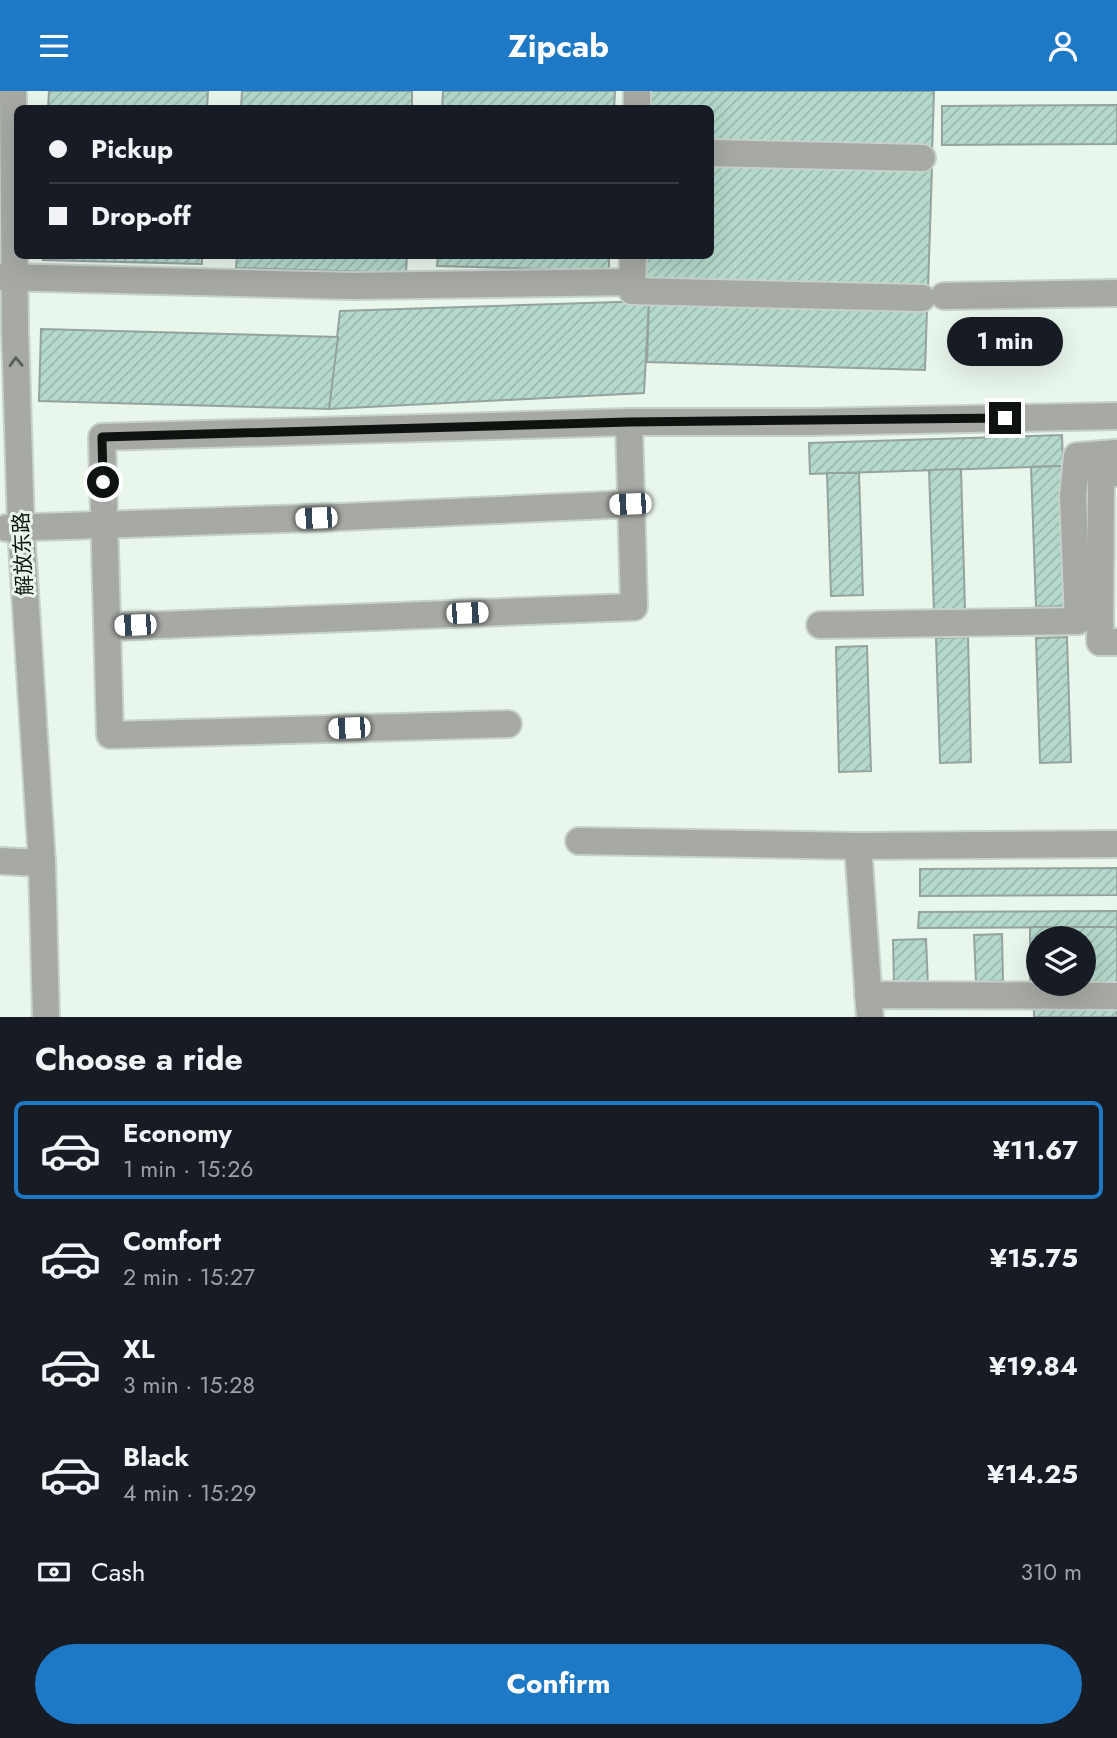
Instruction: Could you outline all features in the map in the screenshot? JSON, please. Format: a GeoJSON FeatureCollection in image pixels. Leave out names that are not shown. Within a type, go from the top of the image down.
{"type":"FeatureCollection","features":[{"type":"Feature","properties":{"kind":"street","name":"解放东路"},"geometry":{"type":"LineString","coordinates":[[7,452],[7,278],[13,91]]}},
{"type":"Feature","properties":{"kind":"street"},"geometry":{"type":"LineString","coordinates":[[714,153],[922,158]]}},
{"type":"Feature","properties":{"kind":"street"},"geometry":{"type":"LineString","coordinates":[[7,278],[353,286],[633,269],[632,291],[933,297],[1117,293]]}},
{"type":"Feature","properties":{"kind":"street","name":"解放东路"},"geometry":{"type":"LineString","coordinates":[[0,398],[13,528],[29,1017]]}},
{"type":"Feature","properties":{"kind":"street"},"geometry":{"type":"LineString","coordinates":[[508,724],[110,735],[102,437],[629,422],[810,422],[1117,416]]}},
{"type":"Feature","properties":{"kind":"street"},"geometry":{"type":"LineString","coordinates":[[107,627],[634,607],[629,422]]}},
{"type":"Feature","properties":{"kind":"street"},"geometry":{"type":"LineString","coordinates":[[820,625],[1078,621],[1073,496],[1077,456],[1117,453]]}},
{"type":"Feature","properties":{"kind":"street"},"geometry":{"type":"LineString","coordinates":[[1117,474],[1101,474],[1100,642],[1117,642]]}},
{"type":"Feature","properties":{"kind":"street"},"geometry":{"type":"LineString","coordinates":[[13,528],[630,504]]}},
{"type":"Feature","properties":{"kind":"street"},"geometry":{"type":"LineString","coordinates":[[579,841],[858,846],[1117,844]]}},
{"type":"Feature","properties":{"kind":"street"},"geometry":{"type":"LineString","coordinates":[[858,846],[869,1006],[1117,996]]}},
{"type":"Feature","properties":{"kind":"street","name":"解放东路"},"geometry":{"type":"LineString","coordinates":[[22,862],[46,1017]]}},
{"type":"Feature","properties":{"kind":"building"},"geometry":{"type":"Polygon","coordinates":[[[49,91],[208,91],[207,105],[48,105],[49,91]]]}},
{"type":"Feature","properties":{"kind":"building"},"geometry":{"type":"Polygon","coordinates":[[[242,91],[412,91],[412,105],[241,105],[242,91]]]}},
{"type":"Feature","properties":{"kind":"building"},"geometry":{"type":"Polygon","coordinates":[[[443,91],[615,91],[614,105],[442,105],[443,91]]]}},
{"type":"Feature","properties":{"kind":"building"},"geometry":{"type":"Polygon","coordinates":[[[647,91],[934,91],[932,154],[714,147],[714,105],[647,105],[647,91]]]}},
{"type":"Feature","properties":{"kind":"building"},"geometry":{"type":"Polygon","coordinates":[[[1117,105],[1117,144],[942,145],[942,106],[1117,105]]]}},
{"type":"Feature","properties":{"kind":"building"},"geometry":{"type":"Polygon","coordinates":[[[714,160],[932,167],[928,290],[642,282],[643,259],[714,259],[714,160]]]}},
{"type":"Feature","properties":{"kind":"building"},"geometry":{"type":"Polygon","coordinates":[[[202,259],[202,264],[43,260],[202,259]]]}},
{"type":"Feature","properties":{"kind":"building"},"geometry":{"type":"Polygon","coordinates":[[[237,259],[407,259],[406,273],[236,268],[237,259]]]}},
{"type":"Feature","properties":{"kind":"building"},"geometry":{"type":"Polygon","coordinates":[[[438,259],[609,259],[609,271],[437,266],[438,259]]]}},
{"type":"Feature","properties":{"kind":"building"},"geometry":{"type":"Polygon","coordinates":[[[649,301],[644,393],[329,409],[340,311],[649,301]]]}},
{"type":"Feature","properties":{"kind":"building"},"geometry":{"type":"Polygon","coordinates":[[[649,301],[927,309],[925,370],[647,362],[649,301]]]}},
{"type":"Feature","properties":{"kind":"building"},"geometry":{"type":"Polygon","coordinates":[[[41,329],[338,337],[329,409],[39,401],[41,329]]]}},
{"type":"Feature","properties":{"kind":"building"},"geometry":{"type":"Polygon","coordinates":[[[1062,435],[1063,466],[810,474],[809,443],[1062,435]]]}},
{"type":"Feature","properties":{"kind":"building"},"geometry":{"type":"Polygon","coordinates":[[[1063,466],[1067,606],[1036,607],[1031,467],[1063,466]]]}},
{"type":"Feature","properties":{"kind":"building"},"geometry":{"type":"Polygon","coordinates":[[[961,469],[965,610],[934,611],[929,470],[961,469]]]}},
{"type":"Feature","properties":{"kind":"building"},"geometry":{"type":"Polygon","coordinates":[[[827,473],[859,473],[863,595],[831,596],[827,473]]]}},
{"type":"Feature","properties":{"kind":"building"},"geometry":{"type":"Polygon","coordinates":[[[968,637],[971,762],[940,763],[936,638],[968,637]]]}},
{"type":"Feature","properties":{"kind":"building"},"geometry":{"type":"Polygon","coordinates":[[[1067,637],[1071,762],[1040,763],[1036,638],[1067,637]]]}},
{"type":"Feature","properties":{"kind":"building"},"geometry":{"type":"Polygon","coordinates":[[[867,646],[871,771],[839,772],[836,647],[867,646]]]}},
{"type":"Feature","properties":{"kind":"building"},"geometry":{"type":"Polygon","coordinates":[[[1117,868],[1117,895],[920,896],[920,869],[1117,868]]]}},
{"type":"Feature","properties":{"kind":"building"},"geometry":{"type":"Polygon","coordinates":[[[1117,911],[1117,927],[918,928],[919,912],[1117,911]]]}},
{"type":"Feature","properties":{"kind":"building"},"geometry":{"type":"Polygon","coordinates":[[[1096,927],[1117,927],[1117,985],[1096,985],[1096,927]]]}},
{"type":"Feature","properties":{"kind":"building"},"geometry":{"type":"Polygon","coordinates":[[[1002,934],[1003,981],[976,982],[974,935],[1002,934]]]}},
{"type":"Feature","properties":{"kind":"building"},"geometry":{"type":"Polygon","coordinates":[[[926,939],[928,986],[894,987],[893,940],[926,939]]]}},
{"type":"Feature","properties":{"kind":"building"},"geometry":{"type":"Polygon","coordinates":[[[1117,1004],[1117,1017],[1034,1017],[1034,1005],[1117,1004]]]}},
{"type":"Feature","properties":{"kind":"route"},"geometry":{"type":"LineString","coordinates":[[103,482],[102,437],[629,422],[1005,418]]}}]}
